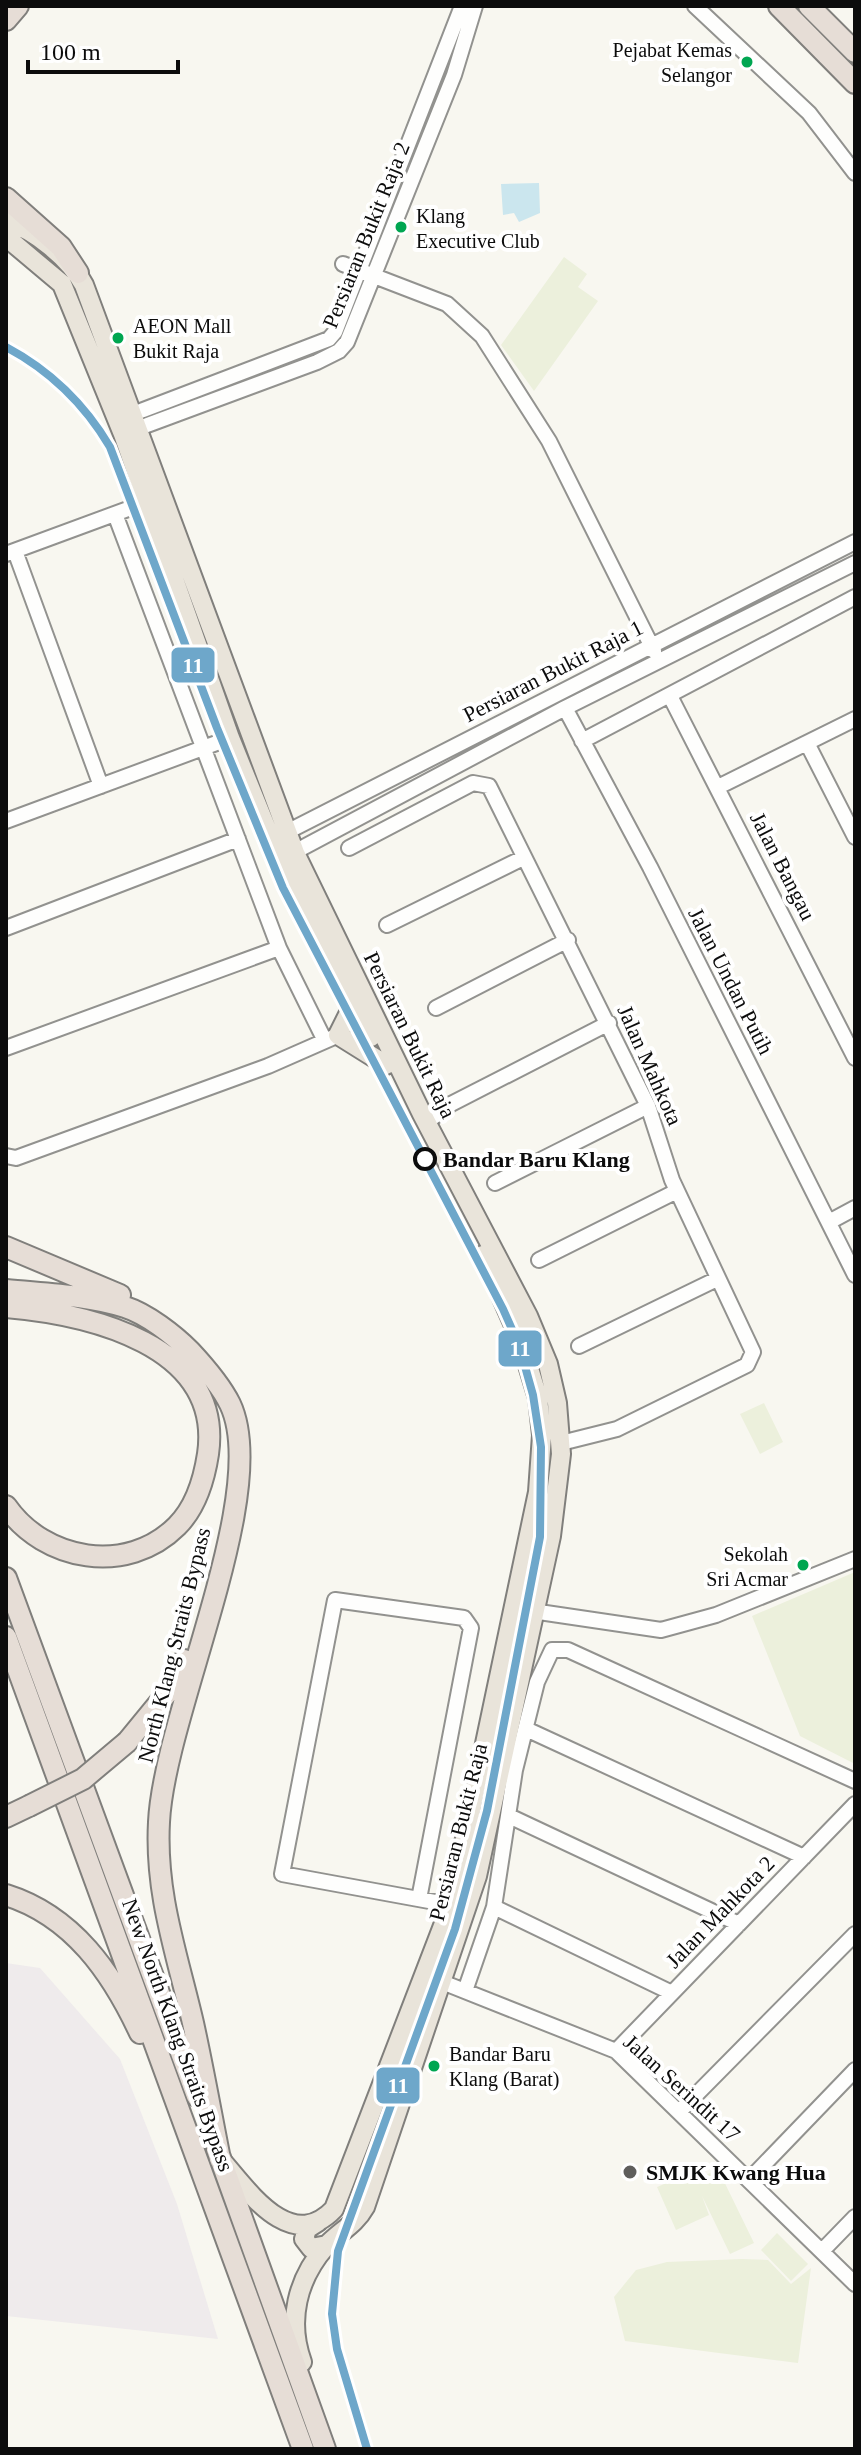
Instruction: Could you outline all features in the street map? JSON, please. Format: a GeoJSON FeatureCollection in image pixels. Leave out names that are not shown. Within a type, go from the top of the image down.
{"type":"FeatureCollection","features":[{"type":"Feature","properties":{"kind":"highway"},"geometry":{"type":"LineString","coordinates":[[6,20],[18,6]]}},
{"type":"Feature","properties":{"kind":"highway"},"geometry":{"type":"LineString","coordinates":[[779,6],[855,83]]}},
{"type":"Feature","properties":{"kind":"highway"},"geometry":{"type":"LineString","coordinates":[[809,6],[855,52]]}},
{"type":"Feature","properties":{"kind":"highway"},"geometry":{"type":"LineString","coordinates":[[6,198],[61,247],[78,273]]}},
{"type":"Feature","properties":{"kind":"highway"},"geometry":{"type":"LineString","coordinates":[[6,1247],[149,1307],[165,1317],[189,1338],[211,1364],[230,1405]]}},
{"type":"Feature","properties":{"kind":"highway","name":"North Klang Straits Bypass"},"geometry":{"type":"LineString","coordinates":[[6,1290],[91,1298],[129,1308],[183,1344],[230,1405],[240,1443],[240,1479],[213,1599],[170,1746],[159,1819],[158,1865],[170,1941],[192,2020],[220,2159]]}},
{"type":"Feature","properties":{"kind":"highway"},"geometry":{"type":"LineString","coordinates":[[6,1307],[99,1321],[153,1346],[184,1373],[197,1393],[207,1417],[209,1445],[205,1475],[189,1511],[176,1527],[143,1549],[108,1556],[69,1553],[35,1536],[6,1506]]}},
{"type":"Feature","properties":{"kind":"highway","name":"North Klang Straits Bypass"},"geometry":{"type":"LineString","coordinates":[[6,1578],[326,2449]]}},
{"type":"Feature","properties":{"kind":"highway"},"geometry":{"type":"LineString","coordinates":[[6,1817],[83,1779],[127,1742],[168,1692],[213,1599]]}},
{"type":"Feature","properties":{"kind":"highway","name":"New North Klang Straits Bypass"},"geometry":{"type":"LineString","coordinates":[[6,1637],[303,2449]]}},
{"type":"Feature","properties":{"kind":"highway"},"geometry":{"type":"LineString","coordinates":[[6,1670],[27,1692]]}},
{"type":"Feature","properties":{"kind":"highway"},"geometry":{"type":"LineString","coordinates":[[6,1895],[73,1933],[97,1957],[122,1993],[183,2114]]}},
{"type":"Feature","properties":{"kind":"main road","name":"Persiaran Bukit Raja"},"geometry":{"type":"LineString","coordinates":[[6,221],[45,244],[78,273],[128,424],[287,856],[353,1005],[486,1261],[520,1339],[538,1398],[542,1435],[538,1492],[451,1905],[369,2112],[339,2201],[318,2222]]}},
{"type":"Feature","properties":{"kind":"main road","name":"Persiaran Bukit Raja"},"geometry":{"type":"LineString","coordinates":[[6,237],[25,249],[62,284],[128,424],[147,502],[230,738],[279,836]]}},
{"type":"Feature","properties":{"kind":"main road","name":"Persiaran Bukit Raja"},"geometry":{"type":"LineString","coordinates":[[287,856],[538,1340],[557,1403],[561,1443],[551,1536],[537,1612],[477,1876],[365,2207],[352,2225],[327,2245],[309,2269],[294,2310],[294,2325],[326,2449]]}},
{"type":"Feature","properties":{"kind":"main road"},"geometry":{"type":"LineString","coordinates":[[353,1005],[332,1038],[386,1065]]}},
{"type":"Feature","properties":{"kind":"main road"},"geometry":{"type":"LineString","coordinates":[[220,2159],[266,2211],[280,2220],[299,2226],[318,2222]]}},
{"type":"Feature","properties":{"kind":"main road"},"geometry":{"type":"LineString","coordinates":[[318,2222],[307,2229],[304,2239],[311,2248],[327,2245]]}},
{"type":"Feature","properties":{"kind":"street","name":"Persiaran Bukit Raja 2"},"geometry":{"type":"LineString","coordinates":[[128,424],[329,339],[340,327],[462,6]]}},
{"type":"Feature","properties":{"kind":"street","name":"Persiaran Bukit Raja 2"},"geometry":{"type":"LineString","coordinates":[[128,424],[339,351],[353,334],[376,278],[454,75],[475,6]]}},
{"type":"Feature","properties":{"kind":"street"},"geometry":{"type":"LineString","coordinates":[[695,6],[809,113],[855,173]]}},
{"type":"Feature","properties":{"kind":"street"},"geometry":{"type":"LineString","coordinates":[[701,6],[716,25]]}},
{"type":"Feature","properties":{"kind":"street"},"geometry":{"type":"LineString","coordinates":[[343,264],[447,304],[482,336],[549,441],[660,663]]}},
{"type":"Feature","properties":{"kind":"street"},"geometry":{"type":"LineString","coordinates":[[101,786],[10,553],[147,502]]}},
{"type":"Feature","properties":{"kind":"street"},"geometry":{"type":"LineString","coordinates":[[6,1156],[16,1158],[268,1066],[332,1038],[279,948],[115,514]]}},
{"type":"Feature","properties":{"kind":"street","name":"Persiaran Bukit Raja 1"},"geometry":{"type":"LineString","coordinates":[[279,836],[855,542]]}},
{"type":"Feature","properties":{"kind":"street","name":"Persiaran Bukit Raja 1"},"geometry":{"type":"LineString","coordinates":[[287,856],[565,708],[855,563]]}},
{"type":"Feature","properties":{"kind":"street"},"geometry":{"type":"LineString","coordinates":[[582,741],[855,597]]}},
{"type":"Feature","properties":{"kind":"street","name":"Jalan Bangau"},"geometry":{"type":"LineString","coordinates":[[670,696],[855,1058]]}},
{"type":"Feature","properties":{"kind":"street","name":"Jalan Undan Putih"},"geometry":{"type":"LineString","coordinates":[[565,708],[855,1275]]}},
{"type":"Feature","properties":{"kind":"street"},"geometry":{"type":"LineString","coordinates":[[718,787],[855,719]]}},
{"type":"Feature","properties":{"kind":"street"},"geometry":{"type":"LineString","coordinates":[[6,821],[230,738]]}},
{"type":"Feature","properties":{"kind":"street"},"geometry":{"type":"LineString","coordinates":[[807,743],[854,834]]}},
{"type":"Feature","properties":{"kind":"street","name":"Jalan Mahkota"},"geometry":{"type":"LineString","coordinates":[[349,848],[473,783],[489,786],[648,1106],[677,1191],[753,1352],[747,1365],[617,1429],[561,1443]]}},
{"type":"Feature","properties":{"kind":"street"},"geometry":{"type":"LineString","coordinates":[[6,928],[238,839]]}},
{"type":"Feature","properties":{"kind":"street"},"geometry":{"type":"LineString","coordinates":[[387,925],[523,858]]}},
{"type":"Feature","properties":{"kind":"street"},"geometry":{"type":"LineString","coordinates":[[436,1008],[568,940]]}},
{"type":"Feature","properties":{"kind":"street"},"geometry":{"type":"LineString","coordinates":[[6,1048],[279,948]]}},
{"type":"Feature","properties":{"kind":"street"},"geometry":{"type":"LineString","coordinates":[[425,1118],[440,1105],[451,1104],[609,1023]]}},
{"type":"Feature","properties":{"kind":"street"},"geometry":{"type":"LineString","coordinates":[[495,1183],[648,1106]]}},
{"type":"Feature","properties":{"kind":"street"},"geometry":{"type":"LineString","coordinates":[[539,1260],[677,1191]]}},
{"type":"Feature","properties":{"kind":"street"},"geometry":{"type":"LineString","coordinates":[[829,1222],[855,1208]]}},
{"type":"Feature","properties":{"kind":"street"},"geometry":{"type":"LineString","coordinates":[[579,1346],[717,1279]]}},
{"type":"Feature","properties":{"kind":"street"},"geometry":{"type":"LineString","coordinates":[[512,1608],[661,1630],[716,1615],[855,1559]]}},
{"type":"Feature","properties":{"kind":"street"},"geometry":{"type":"LineString","coordinates":[[419,1899],[471,1628],[464,1618],[335,1600],[282,1874],[451,1905]]}},
{"type":"Feature","properties":{"kind":"street"},"geometry":{"type":"LineString","coordinates":[[465,1991],[494,1907],[526,1729],[546,1655],[552,1650],[568,1650],[855,1781]]}},
{"type":"Feature","properties":{"kind":"street"},"geometry":{"type":"LineString","coordinates":[[526,1729],[804,1857]]}},
{"type":"Feature","properties":{"kind":"street","name":"Jalan Mahkota 2"},"geometry":{"type":"LineString","coordinates":[[616,2051],[855,1804]]}},
{"type":"Feature","properties":{"kind":"street"},"geometry":{"type":"LineString","coordinates":[[509,1816],[739,1924]]}},
{"type":"Feature","properties":{"kind":"street"},"geometry":{"type":"LineString","coordinates":[[494,1907],[672,1993]]}},
{"type":"Feature","properties":{"kind":"street"},"geometry":{"type":"LineString","coordinates":[[679,2112],[855,1934]]}},
{"type":"Feature","properties":{"kind":"street","name":"Jalan Serindit 17"},"geometry":{"type":"LineString","coordinates":[[442,1982],[616,2051],[855,2284]]}},
{"type":"Feature","properties":{"kind":"street"},"geometry":{"type":"LineString","coordinates":[[749,2180],[855,2070]]}},
{"type":"Feature","properties":{"kind":"street"},"geometry":{"type":"LineString","coordinates":[[822,2251],[855,2217]]}},
{"type":"Feature","properties":{"kind":"shaded area"},"geometry":{"type":"Polygon","coordinates":[[[6,1963],[40,1968],[120,2059],[177,2204],[218,2339],[6,2316],[6,1963]]]}},
{"type":"Feature","properties":{"kind":"green space"},"geometry":{"type":"Polygon","coordinates":[[[564,257],[587,274],[578,287],[598,301],[534,391],[501,345],[564,257]]]}},
{"type":"Feature","properties":{"kind":"green space"},"geometry":{"type":"Polygon","coordinates":[[[764,1403],[783,1442],[760,1454],[740,1414],[764,1403]]]}},
{"type":"Feature","properties":{"kind":"green space"},"geometry":{"type":"Polygon","coordinates":[[[855,1572],[855,1764],[800,1736],[752,1616],[855,1572]]]}},
{"type":"Feature","properties":{"kind":"green space"},"geometry":{"type":"Polygon","coordinates":[[[718,2169],[754,2243],[730,2254],[702,2196],[709,2215],[676,2230],[657,2187],[690,2173],[694,2181],[718,2169]]]}},
{"type":"Feature","properties":{"kind":"green space"},"geometry":{"type":"Polygon","coordinates":[[[777,2233],[808,2264],[791,2281],[761,2250],[777,2233]]]}},
{"type":"Feature","properties":{"kind":"green space"},"geometry":{"type":"Polygon","coordinates":[[[768,2260],[791,2284],[811,2268],[798,2363],[625,2341],[614,2297],[636,2270],[667,2262],[768,2260]]]}},
{"type":"Feature","properties":{"kind":"water"},"geometry":{"type":"Polygon","coordinates":[[[539,183],[540,213],[519,222],[514,213],[503,215],[501,184],[539,183]]]}},
{"type":"Feature","properties":{"kind":"transit line","name":"11"},"geometry":{"type":"LineString","coordinates":[[6,347],[38,367],[78,402],[110,447],[217,728],[283,888],[503,1309],[519,1345],[533,1395],[541,1447],[540,1537],[487,1811],[455,1929],[338,2251],[332,2314],[337,2349],[367,2449]]}},
{"type":"Feature","properties":{"kind":"place","name":"Pejabat Kemas Selangor"},"geometry":{"type":"Point","coordinates":[747,62]}},
{"type":"Feature","properties":{"kind":"place","name":"Klang Executive Club"},"geometry":{"type":"Point","coordinates":[401,227]}},
{"type":"Feature","properties":{"kind":"place","name":"AEON Mall Bukit Raja"},"geometry":{"type":"Point","coordinates":[118,338]}},
{"type":"Feature","properties":{"kind":"place","name":"Bandar Baru Klang"},"geometry":{"type":"Point","coordinates":[425,1159]}},
{"type":"Feature","properties":{"kind":"place","name":"Sekolah Sri Acmar"},"geometry":{"type":"Point","coordinates":[803,1565]}},
{"type":"Feature","properties":{"kind":"place","name":"Bandar Baru Klang (Barat)"},"geometry":{"type":"Point","coordinates":[434,2066]}},
{"type":"Feature","properties":{"kind":"place","name":"SMJK Kwang Hua"},"geometry":{"type":"Point","coordinates":[630,2172]}}]}
